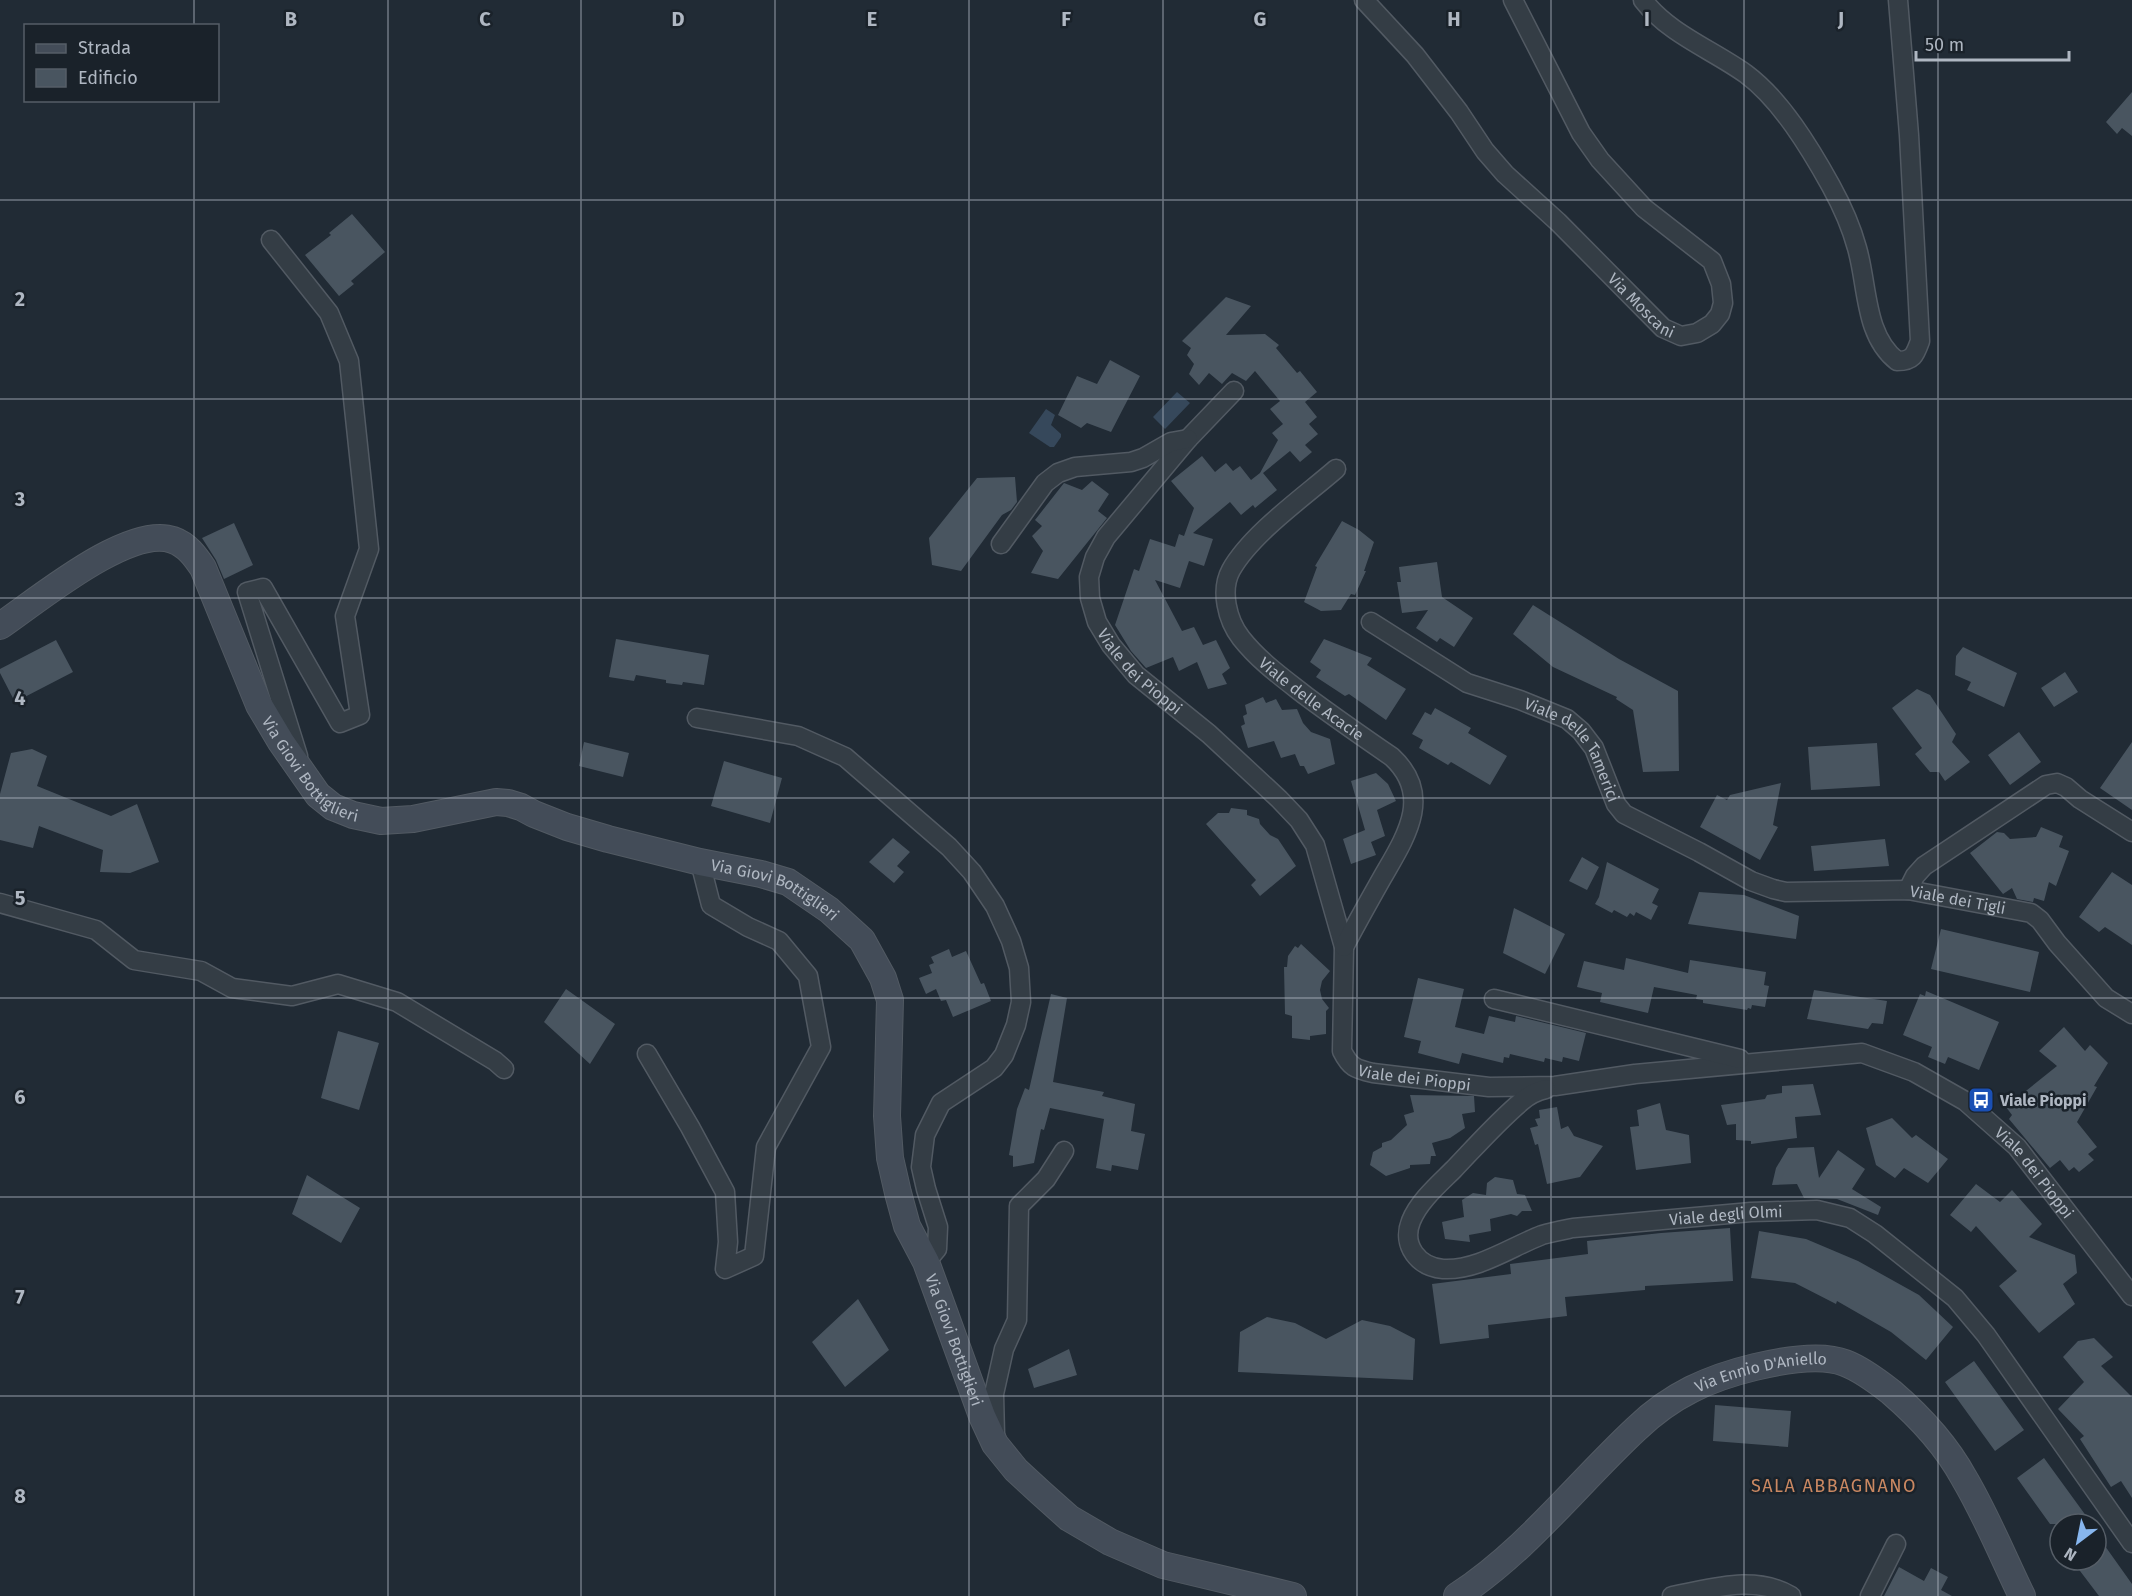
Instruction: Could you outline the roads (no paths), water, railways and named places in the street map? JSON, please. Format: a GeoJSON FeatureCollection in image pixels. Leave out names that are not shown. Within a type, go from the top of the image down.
{"type":"FeatureCollection","features":[{"type":"Feature","properties":{"kind":"street","name":"Via Moscani"},"geometry":{"type":"LineString","coordinates":[[1364,0],[1415,55],[1459,112],[1485,152],[1505,174],[1550,215],[1663,328],[1681,336],[1697,333],[1712,324],[1720,314],[1723,303],[1721,284],[1712,261],[1644,208],[1600,160],[1581,133],[1513,0]]}},
{"type":"Feature","properties":{"kind":"street"},"geometry":{"type":"LineString","coordinates":[[1643,0],[1661,20],[1747,75],[1788,118],[1813,155],[1849,223],[1863,272],[1874,328],[1884,349],[1897,361],[1907,361],[1916,353],[1920,341],[1909,135],[1898,0]]}},
{"type":"Feature","properties":{"kind":"street"},"geometry":{"type":"LineString","coordinates":[[271,240],[329,313],[349,361],[369,549],[345,616],[360,715],[340,723],[263,588],[247,592],[305,778]]}},
{"type":"Feature","properties":{"kind":"street","name":"Viale dei Pioppi"},"geometry":{"type":"LineString","coordinates":[[1234,391],[1188,439],[1106,537],[1095,557],[1089,577],[1090,598],[1097,622],[1111,645],[1136,675],[1209,734],[1299,820],[1315,844],[1344,947],[1342,1051],[1348,1064],[1372,1073],[1489,1087],[1555,1086],[1635,1074],[1862,1053],[1914,1072],[1965,1101],[2018,1147],[2132,1296]]}},
{"type":"Feature","properties":{"kind":"street","name":"Viale dei Pioppi"},"geometry":{"type":"LineString","coordinates":[[1001,544],[1045,483],[1058,473],[1076,467],[1131,462],[1171,442],[1188,439]]}},
{"type":"Feature","properties":{"kind":"street","name":"Viale delle Acacie"},"geometry":{"type":"LineString","coordinates":[[1336,469],[1244,550],[1226,581],[1225,594],[1232,622],[1240,637],[1252,650],[1273,671],[1392,757],[1406,773],[1413,789],[1414,805],[1405,837],[1344,947]]}},
{"type":"Feature","properties":{"kind":"street","name":"Via Giovi Bottiglieri"},"geometry":{"type":"LineString","coordinates":[[0,627],[117,547],[150,538],[161,537],[174,540],[193,554],[203,568],[259,705],[305,778],[318,795],[333,807],[353,816],[381,820],[413,819],[496,802],[508,803],[567,826],[700,862],[761,874],[788,882],[846,924],[862,940],[874,958],[890,1000],[887,1116],[890,1158],[907,1226],[926,1262],[982,1416],[995,1444],[1016,1470],[1069,1518],[1110,1542],[1163,1565],[1293,1596]]}},
{"type":"Feature","properties":{"kind":"street","name":"Viale delle Tamerici"},"geometry":{"type":"LineString","coordinates":[[1371,622],[1467,683],[1520,700],[1567,719],[1581,731],[1594,748],[1616,804],[1624,814],[1750,881],[1786,892],[1908,890]]}},
{"type":"Feature","properties":{"kind":"street"},"geometry":{"type":"LineString","coordinates":[[697,718],[798,736],[845,757],[972,872],[995,906],[1011,941],[1019,968],[1021,1002],[1016,1025],[1004,1055],[994,1068],[941,1103],[925,1135],[921,1167],[938,1227],[937,1249],[926,1262]]}},
{"type":"Feature","properties":{"kind":"street","name":"Viale dei Tigli"},"geometry":{"type":"LineString","coordinates":[[2132,832],[2080,799],[2066,787],[2057,783],[2046,785],[1924,866],[1915,876],[1908,890],[2031,913],[2040,920],[2056,943],[2106,998],[2132,1014]]}},
{"type":"Feature","properties":{"kind":"street"},"geometry":{"type":"LineString","coordinates":[[648,1054],[725,1192],[728,1242],[725,1269],[754,1256],[766,1147],[821,1047],[808,976],[778,941],[748,927],[711,905],[700,862]]}},
{"type":"Feature","properties":{"kind":"street"},"geometry":{"type":"LineString","coordinates":[[0,903],[96,930],[134,960],[201,970],[232,988],[292,996],[338,984],[397,1002],[495,1061],[504,1070]]}},
{"type":"Feature","properties":{"kind":"street"},"geometry":{"type":"LineString","coordinates":[[1494,999],[1754,1062]]}},
{"type":"Feature","properties":{"kind":"street","name":"Viale degli Olmi"},"geometry":{"type":"LineString","coordinates":[[1555,1086],[1537,1091],[1523,1100],[1426,1197],[1409,1224],[1408,1238],[1411,1249],[1418,1259],[1430,1266],[1456,1269],[1544,1234],[1573,1228],[1751,1212],[1817,1209],[1850,1218],[1875,1234],[1955,1298],[1986,1335],[2132,1543]]}},
{"type":"Feature","properties":{"kind":"street"},"geometry":{"type":"LineString","coordinates":[[995,1444],[994,1394],[1004,1349],[1017,1320],[1019,1206],[1046,1179],[1064,1151]]}},
{"type":"Feature","properties":{"kind":"street","name":"Via Ennio D'Aniello"},"geometry":{"type":"LineString","coordinates":[[1457,1596],[1485,1578],[1513,1554],[1637,1427],[1669,1402],[1697,1385],[1732,1373],[1775,1362],[1809,1358],[1844,1362],[1878,1382],[1911,1409],[1940,1442],[1964,1477],[2022,1596]]}},
{"type":"Feature","properties":{"kind":"street"},"geometry":{"type":"LineString","coordinates":[[1870,1596],[1896,1544]]}},
{"type":"Feature","properties":{"kind":"street"},"geometry":{"type":"LineString","coordinates":[[1672,1596],[1740,1584],[1767,1585],[1791,1596]]}},
{"type":"Feature","properties":{"kind":"water"},"geometry":{"type":"Polygon","coordinates":[[[1177,392],[1190,403],[1165,429],[1153,417],[1177,392]]]}},
{"type":"Feature","properties":{"kind":"water"},"geometry":{"type":"Polygon","coordinates":[[[1046,409],[1055,415],[1051,425],[1061,434],[1054,447],[1050,447],[1029,433],[1046,409]]]}},
{"type":"Feature","properties":{"kind":"place","name":"Viale Pioppi"},"geometry":{"type":"Point","coordinates":[1981,1100]}},
{"type":"Feature","properties":{"kind":"district","name":"SALA ABBAGNANO"},"geometry":{"type":"Point","coordinates":[1834,1486]}}]}
